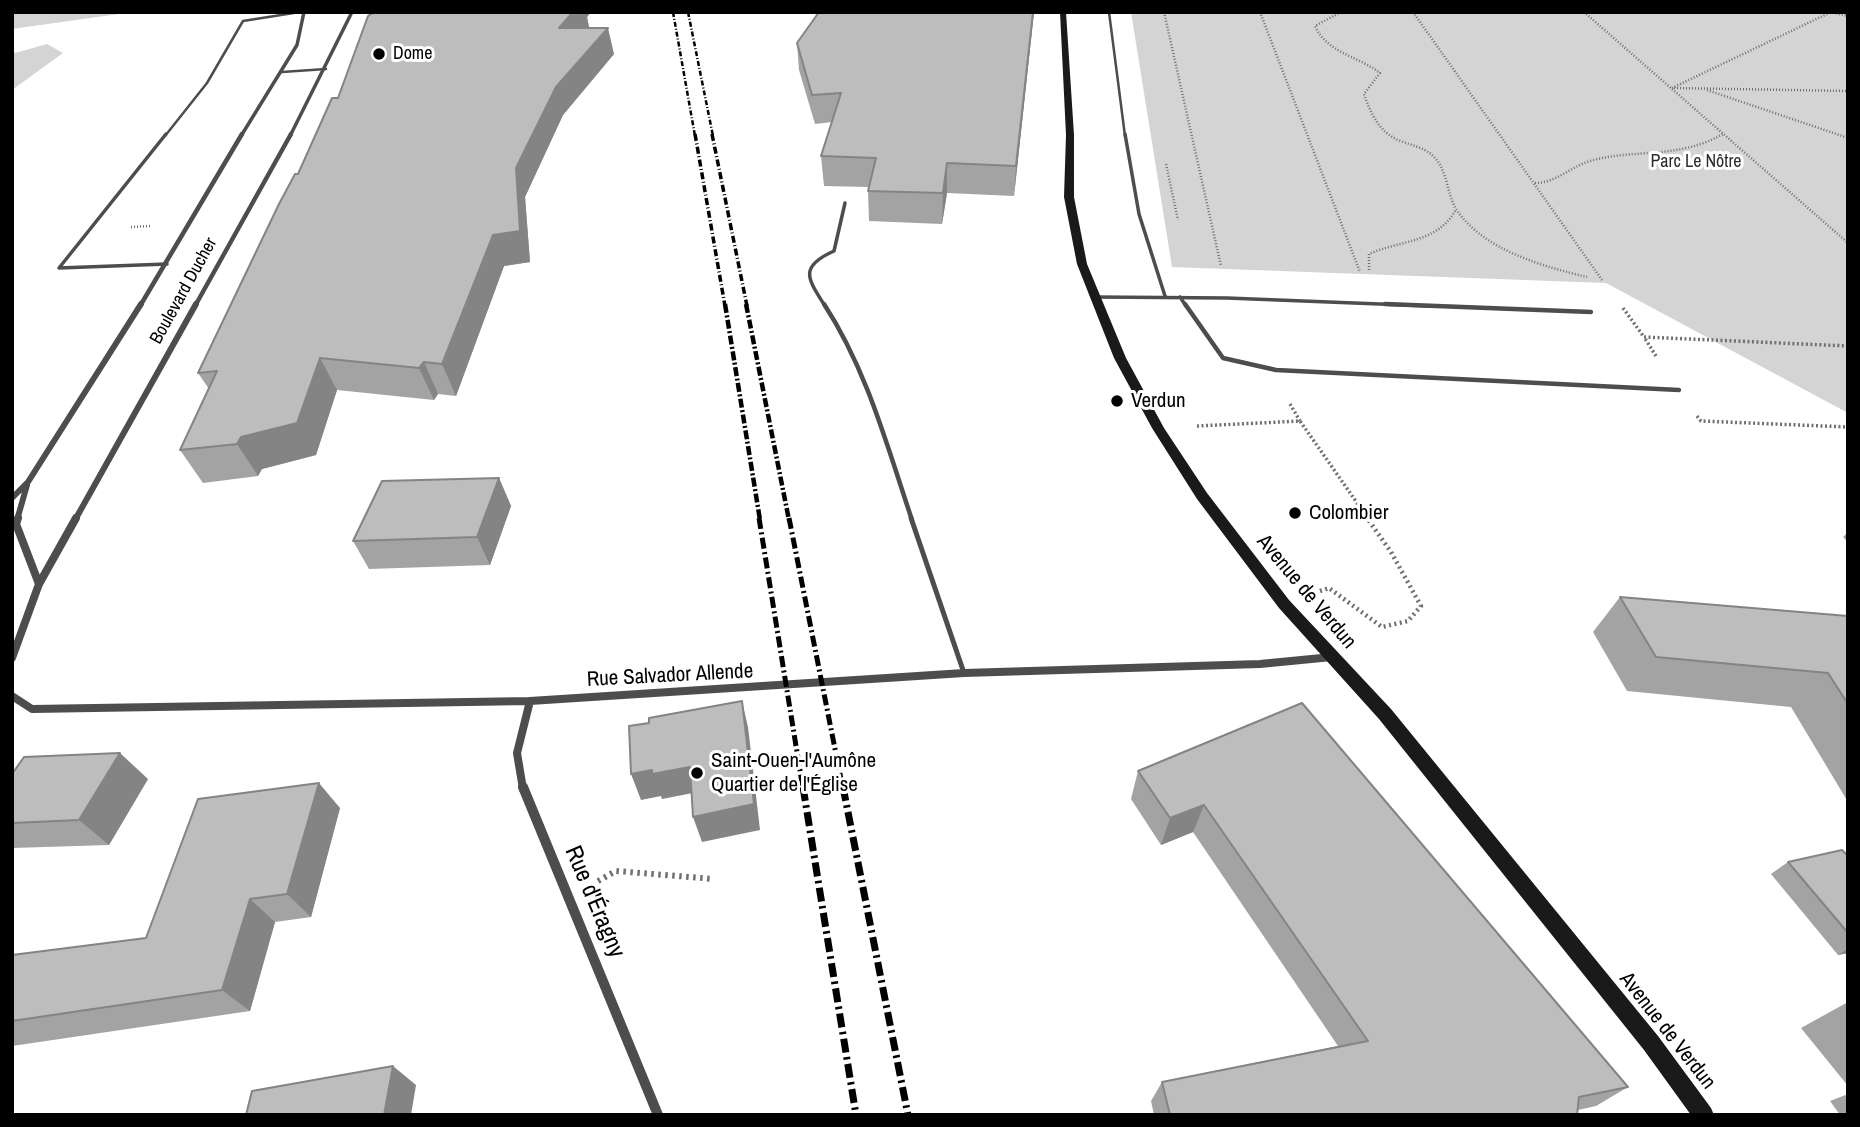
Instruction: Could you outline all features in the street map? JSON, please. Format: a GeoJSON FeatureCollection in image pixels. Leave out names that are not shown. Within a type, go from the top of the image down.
{"type":"FeatureCollection","features":[{"type":"Feature","properties":{"kind":"main road","name":"Avenue de Verdun"},"geometry":{"type":"LineString","coordinates":[[1063,12],[1070,135],[1069,197],[1082,264],[1093,297],[1125,368],[1158,428],[1202,496],[1284,604],[1419,756],[1651,1043],[1704,1115]]}},
{"type":"Feature","properties":{"kind":"street","name":"Boulevard Ducher"},"geometry":{"type":"LineString","coordinates":[[12,498],[28,482],[167,264],[213,179],[282,72],[297,45],[302,12]]}},
{"type":"Feature","properties":{"kind":"street","name":"Boulevard Ducher"},"geometry":{"type":"LineString","coordinates":[[12,658],[39,583],[326,69],[352,12]]}},
{"type":"Feature","properties":{"kind":"street","name":"Boulevard Ducher"},"geometry":{"type":"LineString","coordinates":[[28,482],[16,524],[39,583]]}},
{"type":"Feature","properties":{"kind":"street","name":"Rue Salvador Allende"},"geometry":{"type":"LineString","coordinates":[[12,696],[32,709],[530,701],[964,673],[1261,664],[1332,657]]}},
{"type":"Feature","properties":{"kind":"street","name":"Rue d'Éragny"},"geometry":{"type":"LineString","coordinates":[[530,701],[517,753],[522,786],[658,1115]]}},
{"type":"Feature","properties":{"kind":"lane"},"geometry":{"type":"LineString","coordinates":[[167,264],[59,268],[208,83],[243,20],[302,12]]}},
{"type":"Feature","properties":{"kind":"lane"},"geometry":{"type":"LineString","coordinates":[[1109,12],[1131,176],[1140,219],[1162,276],[1165,296]]}},
{"type":"Feature","properties":{"kind":"lane"},"geometry":{"type":"LineString","coordinates":[[282,72],[326,69]]}},
{"type":"Feature","properties":{"kind":"lane"},"geometry":{"type":"LineString","coordinates":[[845,203],[834,251],[817,259],[808,272],[808,279],[847,339],[860,368],[964,673]]}},
{"type":"Feature","properties":{"kind":"lane"},"geometry":{"type":"LineString","coordinates":[[1093,297],[1165,296],[1591,312]]}},
{"type":"Feature","properties":{"kind":"lane"},"geometry":{"type":"LineString","coordinates":[[1180,297],[1223,358],[1276,370],[1679,390]]}},
{"type":"Feature","properties":{"kind":"path"},"geometry":{"type":"LineString","coordinates":[[1164,12],[1227,298]]}},
{"type":"Feature","properties":{"kind":"path"},"geometry":{"type":"LineString","coordinates":[[1260,12],[1364,283]]}},
{"type":"Feature","properties":{"kind":"path"},"geometry":{"type":"LineString","coordinates":[[1340,12],[1315,26],[1317,32],[1334,48],[1380,73],[1364,94],[1367,106],[1382,129],[1394,139],[1431,153],[1442,167],[1456,208],[1479,231],[1536,263],[1602,280],[1413,12]]}},
{"type":"Feature","properties":{"kind":"path"},"geometry":{"type":"LineString","coordinates":[[1584,12],[1848,243]]}},
{"type":"Feature","properties":{"kind":"path"},"geometry":{"type":"LineString","coordinates":[[1672,88],[1830,12],[1848,16]]}},
{"type":"Feature","properties":{"kind":"path"},"geometry":{"type":"LineString","coordinates":[[1672,88],[1848,91]]}},
{"type":"Feature","properties":{"kind":"path"},"geometry":{"type":"LineString","coordinates":[[1703,89],[1848,138]]}},
{"type":"Feature","properties":{"kind":"path"},"geometry":{"type":"LineString","coordinates":[[1534,183],[1546,183],[1590,161],[1671,152],[1709,142],[1723,133]]}},
{"type":"Feature","properties":{"kind":"path"},"geometry":{"type":"LineString","coordinates":[[1369,270],[1369,254],[1391,244],[1436,233],[1450,223],[1456,208]]}},
{"type":"Feature","properties":{"kind":"path"},"geometry":{"type":"LineString","coordinates":[[92,230],[189,222]]}},
{"type":"Feature","properties":{"kind":"path"},"geometry":{"type":"LineString","coordinates":[[1848,346],[1644,337],[1701,421],[1848,427]]}},
{"type":"Feature","properties":{"kind":"path"},"geometry":{"type":"LineString","coordinates":[[1284,604],[1329,588],[1382,627],[1408,621],[1421,606],[1391,552],[1290,404],[1304,405]]}},
{"type":"Feature","properties":{"kind":"path"},"geometry":{"type":"LineString","coordinates":[[1158,428],[1300,421]]}},
{"type":"Feature","properties":{"kind":"path"},"geometry":{"type":"LineString","coordinates":[[569,897],[616,871],[714,879]]}},
{"type":"Feature","properties":{"kind":"green space"},"geometry":{"type":"Polygon","coordinates":[[[12,12],[133,12],[12,29],[12,12]]]}},
{"type":"Feature","properties":{"kind":"green space","name":"Parc Le Nôtre"},"geometry":{"type":"Polygon","coordinates":[[[1131,12],[1848,12],[1848,413],[1606,283],[1172,267],[1131,12]]]}},
{"type":"Feature","properties":{"kind":"green space"},"geometry":{"type":"Polygon","coordinates":[[[47,44],[63,53],[12,90],[12,49],[15,53],[47,44]]]}},
{"type":"Feature","properties":{"kind":"building"},"geometry":{"type":"Polygon","coordinates":[[[374,12],[573,12],[559,28],[608,28],[556,87],[516,168],[520,231],[493,235],[442,364],[424,362],[419,368],[320,358],[297,423],[241,437],[237,444],[180,450],[217,371],[198,373],[279,204],[295,174],[298,174],[332,98],[338,98],[368,16],[374,12]]]}},
{"type":"Feature","properties":{"kind":"building"},"geometry":{"type":"Polygon","coordinates":[[[819,12],[1033,12],[1016,166],[947,163],[943,193],[868,191],[876,158],[821,156],[841,93],[812,95],[797,43],[819,12]]]}},
{"type":"Feature","properties":{"kind":"building"},"geometry":{"type":"Polygon","coordinates":[[[499,478],[477,537],[353,541],[382,481],[499,478]]]}},
{"type":"Feature","properties":{"kind":"building"},"geometry":{"type":"Polygon","coordinates":[[[1620,597],[1848,616],[1848,704],[1828,673],[1656,657],[1620,597]]]}},
{"type":"Feature","properties":{"kind":"building","name":"Saint-Ouen-l'Aumône Quartier de l'Église"},"geometry":{"type":"Polygon","coordinates":[[[742,701],[754,804],[693,817],[690,767],[652,774],[652,770],[631,774],[629,726],[649,723],[649,718],[742,701]]]}},
{"type":"Feature","properties":{"kind":"building"},"geometry":{"type":"Polygon","coordinates":[[[1302,703],[1628,1087],[1579,1097],[1577,1115],[1170,1115],[1162,1082],[1368,1041],[1204,805],[1170,818],[1138,771],[1302,703]]]}},
{"type":"Feature","properties":{"kind":"building"},"geometry":{"type":"Polygon","coordinates":[[[120,753],[79,820],[12,823],[12,774],[24,757],[120,753]]]}},
{"type":"Feature","properties":{"kind":"building"},"geometry":{"type":"Polygon","coordinates":[[[319,783],[287,894],[250,899],[222,990],[12,1021],[12,955],[146,938],[198,799],[319,783]]]}},
{"type":"Feature","properties":{"kind":"building"},"geometry":{"type":"Polygon","coordinates":[[[1842,850],[1848,856],[1848,933],[1788,862],[1842,850]]]}},
{"type":"Feature","properties":{"kind":"building"},"geometry":{"type":"Polygon","coordinates":[[[393,1066],[384,1115],[246,1115],[252,1091],[393,1066]]]}},
{"type":"Feature","properties":{"kind":"railway"},"geometry":{"type":"LineString","coordinates":[[673,12],[695,136]]}},
{"type":"Feature","properties":{"kind":"railway"},"geometry":{"type":"LineString","coordinates":[[688,12],[713,136]]}},
{"type":"Feature","properties":{"kind":"railway"},"geometry":{"type":"LineString","coordinates":[[695,134],[725,306]]}},
{"type":"Feature","properties":{"kind":"railway"},"geometry":{"type":"LineString","coordinates":[[712,134],[747,306]]}},
{"type":"Feature","properties":{"kind":"railway"},"geometry":{"type":"LineString","coordinates":[[725,304],[760,520]]}},
{"type":"Feature","properties":{"kind":"railway"},"geometry":{"type":"LineString","coordinates":[[746,304],[789,520]]}},
{"type":"Feature","properties":{"kind":"railway"},"geometry":{"type":"LineString","coordinates":[[759,518],[803,789]]}},
{"type":"Feature","properties":{"kind":"railway"},"geometry":{"type":"LineString","coordinates":[[789,518],[843,789]]}},
{"type":"Feature","properties":{"kind":"railway"},"geometry":{"type":"LineString","coordinates":[[803,787],[856,1115]]}},
{"type":"Feature","properties":{"kind":"railway"},"geometry":{"type":"LineString","coordinates":[[843,787],[908,1115]]}},
{"type":"Feature","properties":{"kind":"place","name":"Dome"},"geometry":{"type":"Point","coordinates":[379,54]}},
{"type":"Feature","properties":{"kind":"place","name":"Verdun"},"geometry":{"type":"Point","coordinates":[1117,401]}},
{"type":"Feature","properties":{"kind":"place","name":"Colombier"},"geometry":{"type":"Point","coordinates":[1295,513]}},
{"type":"Feature","properties":{"kind":"place","name":"Saint-Ouen-l'Aumône Quartier de l'Église"},"geometry":{"type":"Point","coordinates":[697,773]}}]}
